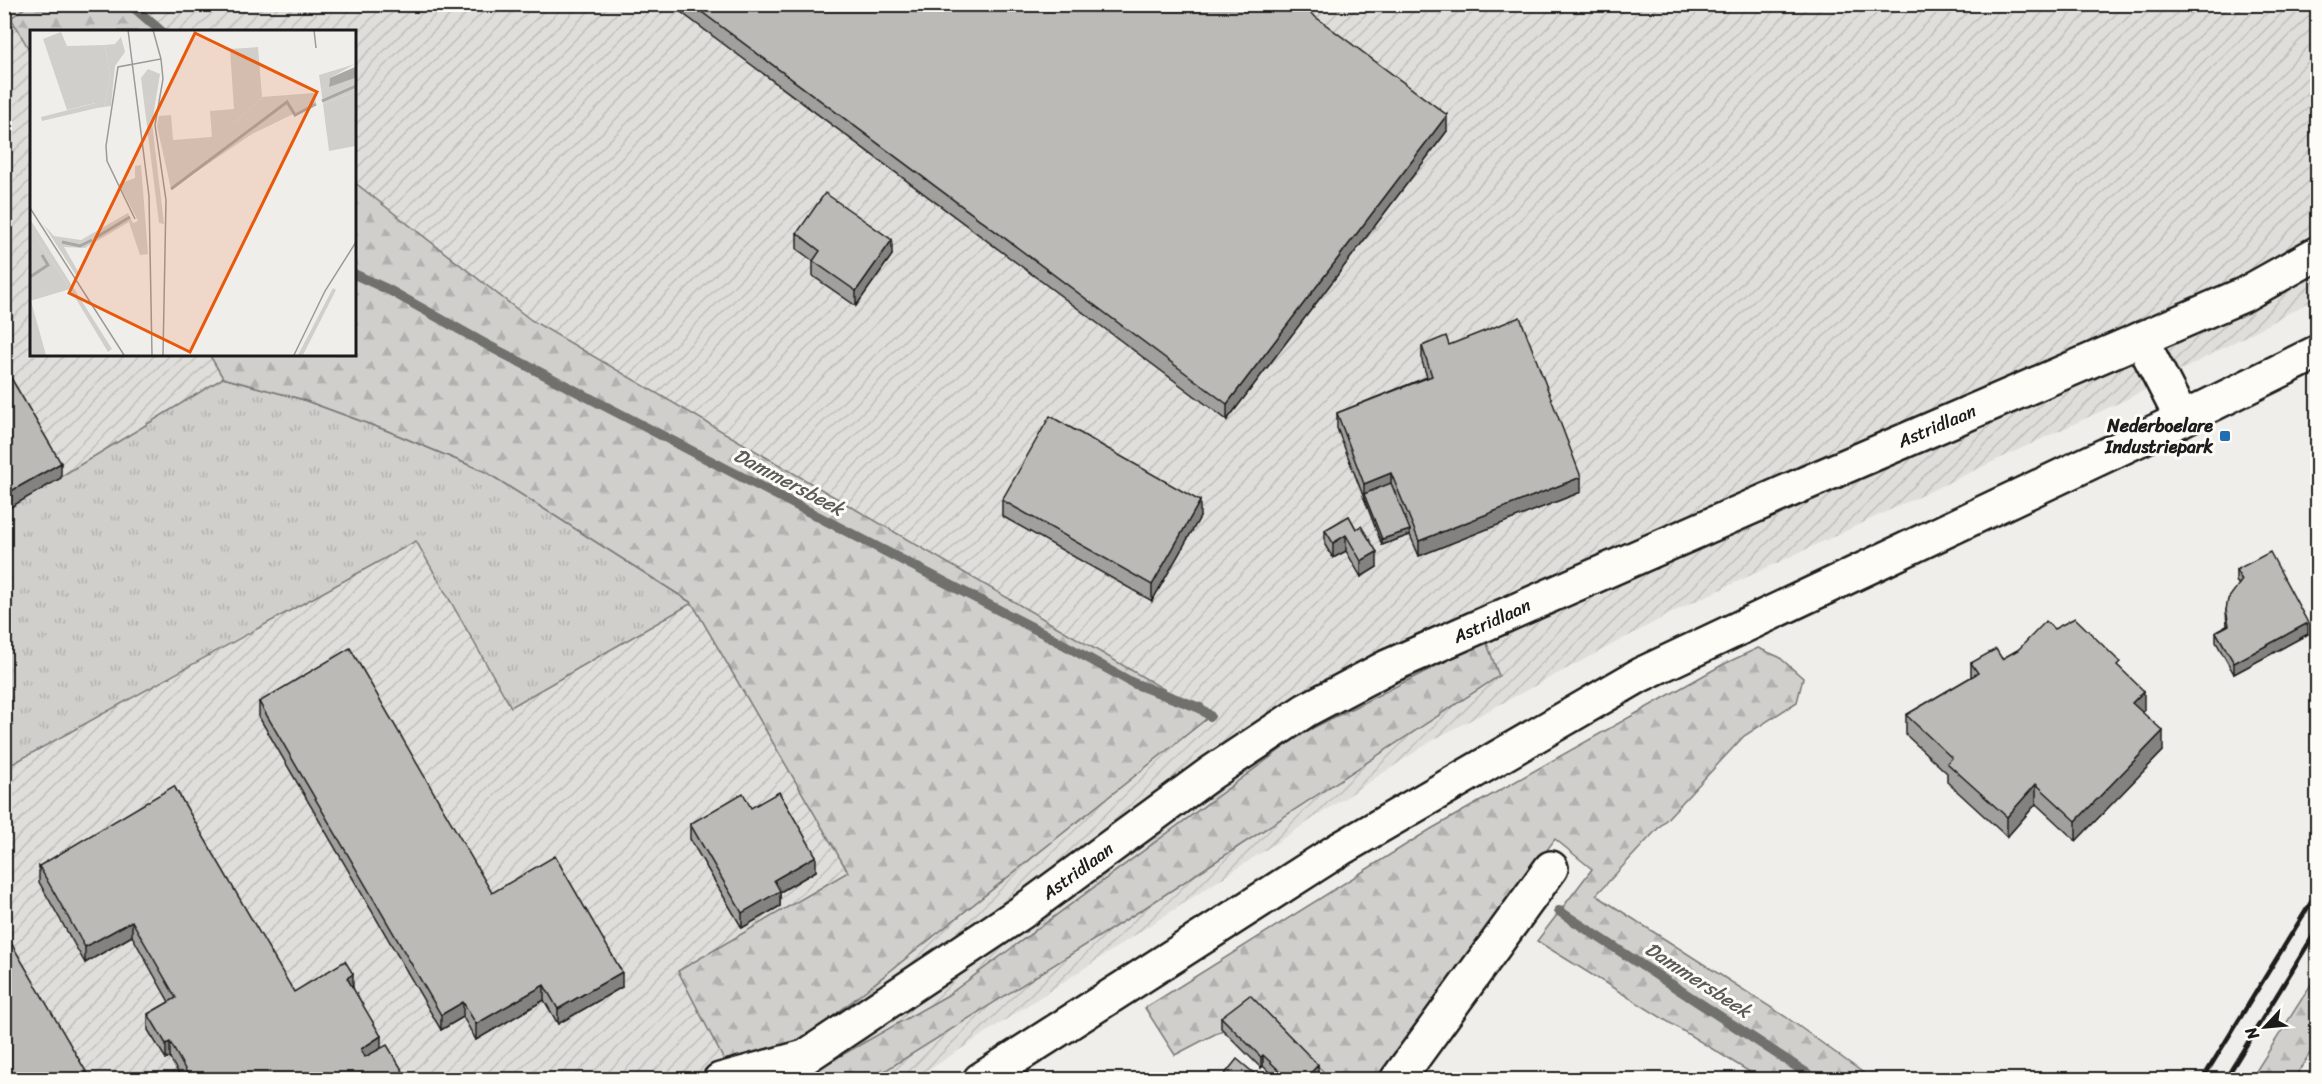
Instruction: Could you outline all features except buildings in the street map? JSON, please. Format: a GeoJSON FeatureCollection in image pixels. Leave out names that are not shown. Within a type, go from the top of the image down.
{"type":"FeatureCollection","features":[{"type":"Feature","properties":{"kind":"street","name":"Astridlaan"},"geometry":{"type":"LineString","coordinates":[[720,1080],[805,1057],[1022,912],[1211,773],[1306,710],[1387,667],[1847,465],[2243,295],[2318,253]]}},
{"type":"Feature","properties":{"kind":"street"},"geometry":{"type":"LineString","coordinates":[[2141,339],[2182,419]]}},
{"type":"Feature","properties":{"kind":"street"},"geometry":{"type":"LineString","coordinates":[[980,1080],[1040,1039],[1340,849],[1640,675],[2182,419],[2318,352]]}},
{"type":"Feature","properties":{"kind":"street"},"geometry":{"type":"LineString","coordinates":[[1397,1080],[1551,868]]}},
{"type":"Feature","properties":{"kind":"shaded area"},"geometry":{"type":"Polygon","coordinates":[[[5,5],[2317,5],[2317,298],[2129,398],[1681,608],[1435,739],[915,1079],[5,1080],[5,5]]]}},
{"type":"Feature","properties":{"kind":"green space"},"geometry":{"type":"Polygon","coordinates":[[[30,4],[127,5],[161,30],[30,30],[30,51],[11,18],[30,4]]]}},
{"type":"Feature","properties":{"kind":"green space"},"geometry":{"type":"Polygon","coordinates":[[[356,184],[531,320],[1210,716],[806,1038],[724,1060],[678,971],[848,872],[692,603],[486,472],[388,431],[301,399],[223,378],[210,356],[356,356],[356,184]]]}},
{"type":"Feature","properties":{"kind":"green space"},"geometry":{"type":"Polygon","coordinates":[[[223,378],[301,399],[388,431],[486,472],[692,603],[511,707],[416,541],[5,768],[4,511],[223,378]]]}},
{"type":"Feature","properties":{"kind":"green space"},"geometry":{"type":"Polygon","coordinates":[[[1486,641],[1499,676],[1143,909],[872,1079],[798,1080],[948,995],[1303,733],[1486,641]]]}},
{"type":"Feature","properties":{"kind":"green space"},"geometry":{"type":"Polygon","coordinates":[[[1758,648],[1779,657],[1803,678],[1797,702],[1744,736],[1596,895],[1786,1017],[1865,1074],[1879,1075],[1885,1079],[1761,1079],[1537,941],[1592,869],[1555,839],[1377,1079],[1331,1079],[1261,1010],[1175,1055],[1145,1008],[1431,829],[1722,665],[1758,648]]]}},
{"type":"Feature","properties":{"kind":"green space"},"geometry":{"type":"Polygon","coordinates":[[[2317,975],[2317,1042],[2294,1079],[2251,1079],[2317,975]]]}},
{"type":"Feature","properties":{"kind":"waterway","name":"Dammersbeek"},"geometry":{"type":"LineString","coordinates":[[130,4],[160,30]]}},
{"type":"Feature","properties":{"kind":"waterway","name":"Dammersbeek"},"geometry":{"type":"LineString","coordinates":[[356,275],[389,290],[489,346],[1043,633],[1133,683],[1200,708],[1210,716]]}},
{"type":"Feature","properties":{"kind":"waterway","name":"Dammersbeek"},"geometry":{"type":"LineString","coordinates":[[1559,911],[1817,1080]]}},
{"type":"Feature","properties":{"kind":"railway"},"geometry":{"type":"LineString","coordinates":[[2202,1080],[2318,891]]}},
{"type":"Feature","properties":{"kind":"railway"},"geometry":{"type":"LineString","coordinates":[[2225,1080],[2318,928]]}},
{"type":"Feature","properties":{"kind":"place","name":"Nederboelare Industriepark"},"geometry":{"type":"Point","coordinates":[2225,436]}}]}
